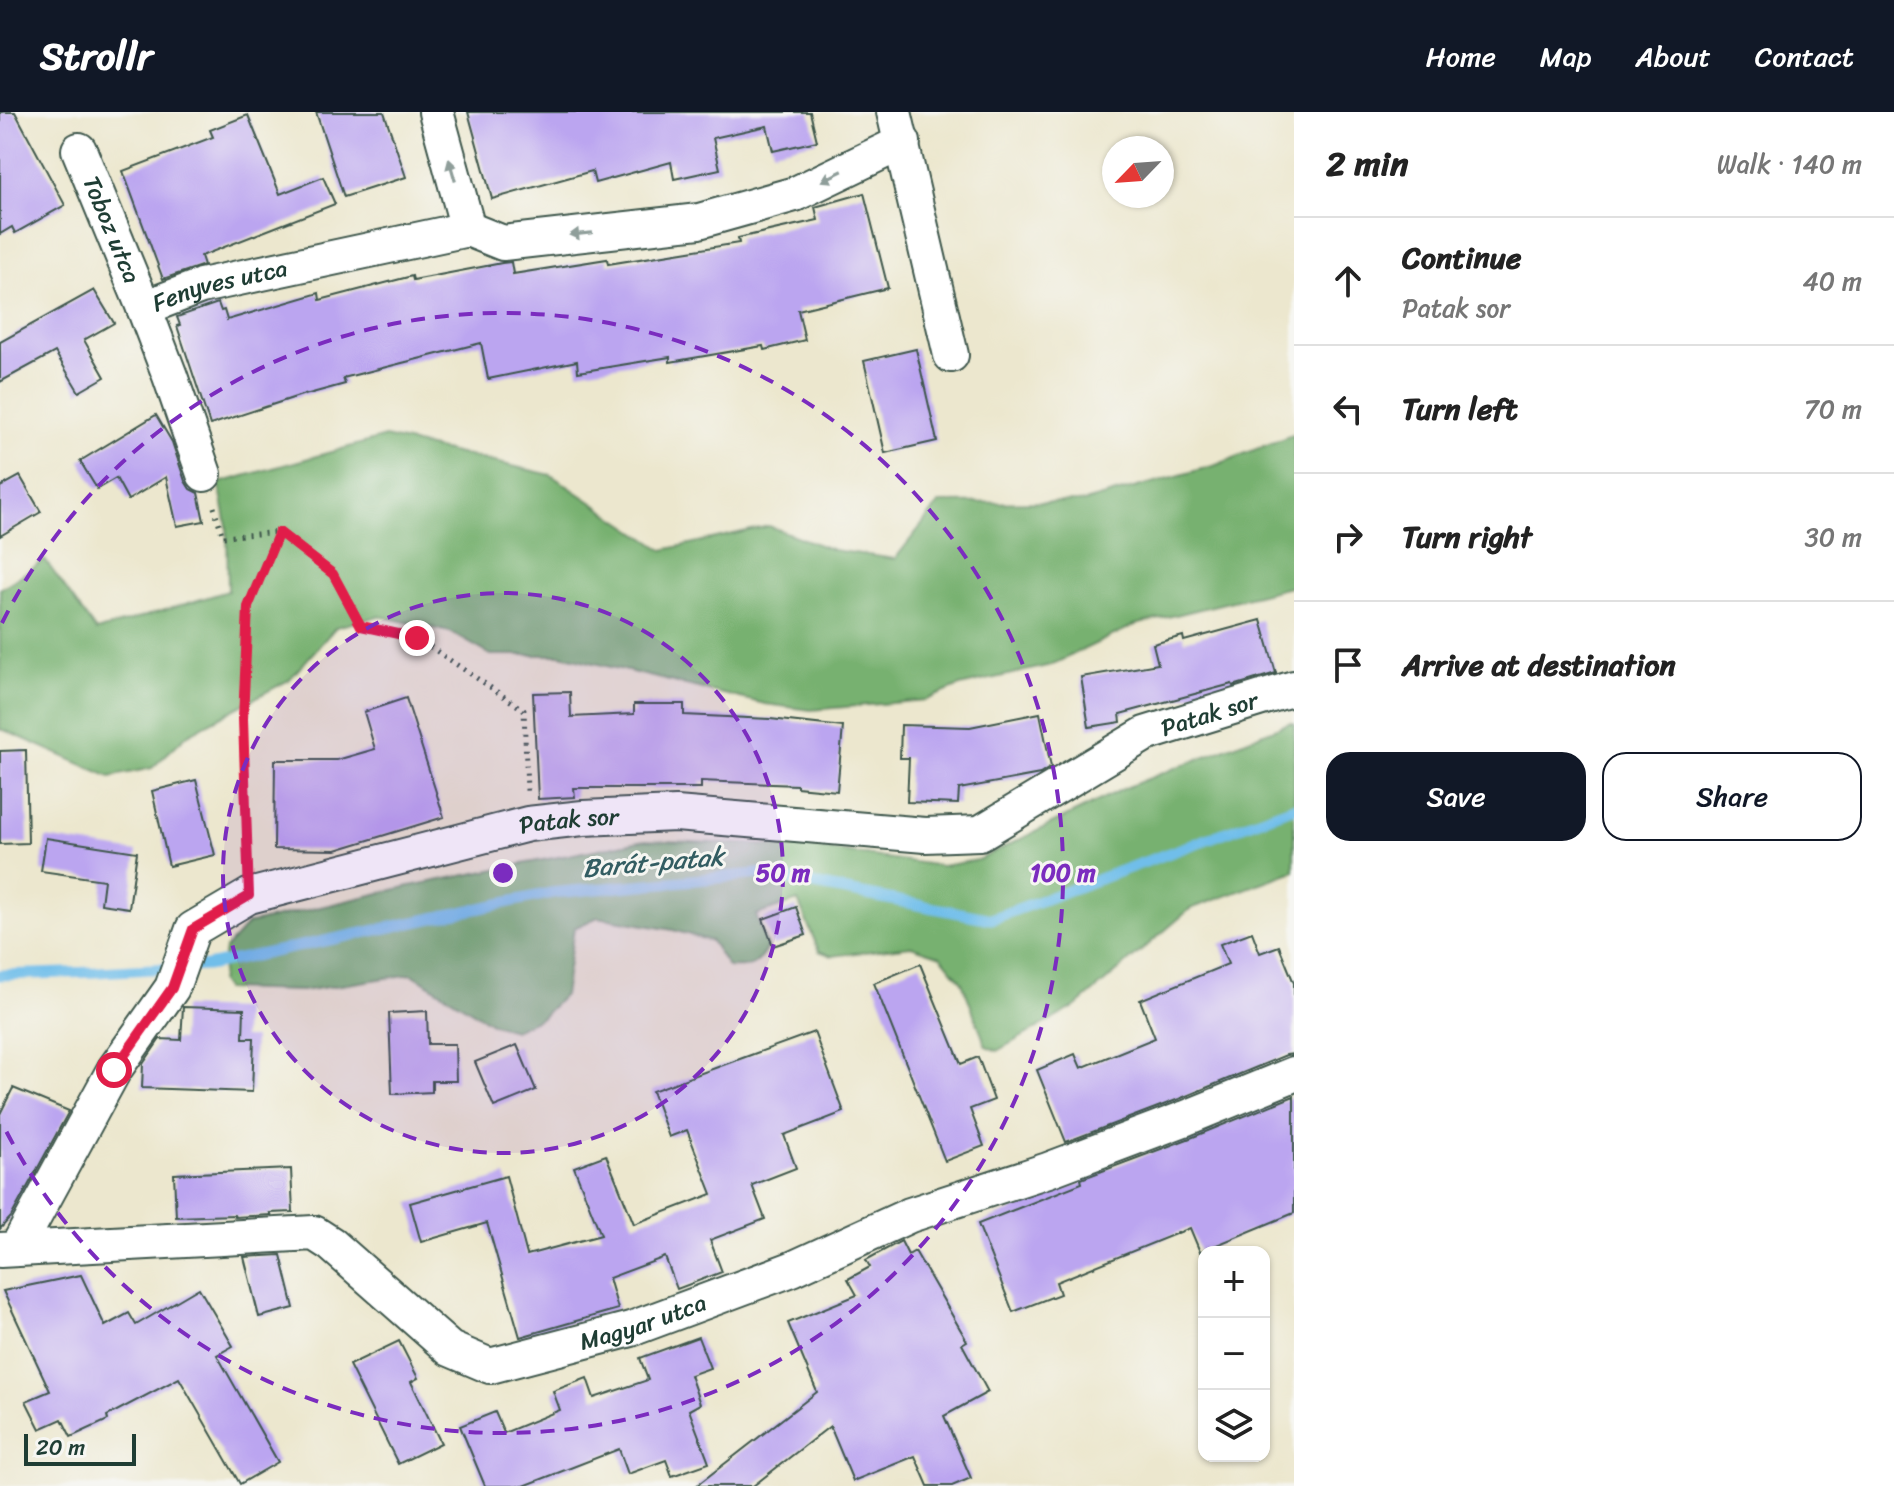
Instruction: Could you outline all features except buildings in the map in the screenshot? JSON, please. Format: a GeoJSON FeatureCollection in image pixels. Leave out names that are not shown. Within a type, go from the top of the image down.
{"type":"FeatureCollection","features":[{"type":"Feature","properties":{"kind":"street"},"geometry":{"type":"LineString","coordinates":[[436,112],[468,229],[503,243],[699,221],[795,194],[898,127],[951,355]]}},
{"type":"Feature","properties":{"kind":"street","name":"Toboz utca"},"geometry":{"type":"LineString","coordinates":[[79,150],[144,308]]}},
{"type":"Feature","properties":{"kind":"street","name":"Fenyves utca"},"geometry":{"type":"LineString","coordinates":[[204,474],[144,308],[201,286],[468,229]]}},
{"type":"Feature","properties":{"kind":"street","name":"Patak sor"},"geometry":{"type":"LineString","coordinates":[[9,1249],[114,1070],[172,988],[193,929],[249,896],[528,824],[583,818],[676,814],[925,835],[980,833],[1145,734],[1294,688]]}},
{"type":"Feature","properties":{"kind":"street","name":"Magyar utca"},"geometry":{"type":"LineString","coordinates":[[9,1249],[314,1233],[331,1244],[450,1349],[490,1366],[631,1329],[792,1269],[910,1215],[1048,1170],[1294,1074]]}},
{"type":"Feature","properties":{"kind":"path"},"geometry":{"type":"LineString","coordinates":[[249,896],[243,719],[248,607],[279,532]]}},
{"type":"Feature","properties":{"kind":"path"},"geometry":{"type":"LineString","coordinates":[[223,537],[279,532],[333,574],[361,626],[417,638],[524,710],[528,824]]}},
{"type":"Feature","properties":{"kind":"green space"},"geometry":{"type":"Polygon","coordinates":[[[1294,434],[1294,586],[1135,625],[1051,665],[960,686],[926,700],[811,710],[765,704],[561,655],[491,655],[450,632],[379,616],[336,627],[289,680],[188,734],[152,768],[110,777],[0,730],[0,589],[45,560],[96,631],[228,591],[227,526],[219,483],[385,437],[551,475],[663,550],[769,526],[833,550],[895,559],[939,503],[1084,502],[1216,465],[1294,434]]]}},
{"type":"Feature","properties":{"kind":"green space"},"geometry":{"type":"Polygon","coordinates":[[[1294,723],[1294,871],[1190,909],[1078,1005],[997,1051],[986,1046],[962,982],[941,956],[911,946],[832,956],[819,951],[798,901],[756,915],[767,947],[756,963],[742,967],[728,967],[711,941],[673,930],[598,917],[574,928],[564,995],[542,1017],[514,1030],[493,1024],[412,974],[302,991],[225,989],[220,982],[225,949],[248,924],[410,886],[645,840],[810,847],[941,866],[978,860],[1125,788],[1294,723]]]}},
{"type":"Feature","properties":{"kind":"waterway","name":"Barát-patak"},"geometry":{"type":"LineString","coordinates":[[0,975],[207,966],[552,893],[759,874],[991,919],[1294,807]]}},
{"type":"Feature","properties":{"kind":"route"},"geometry":{"type":"LineString","coordinates":[[114,1070],[172,988],[193,929],[249,896],[243,719],[248,607],[279,532],[333,574],[361,626],[417,638]]}}]}
